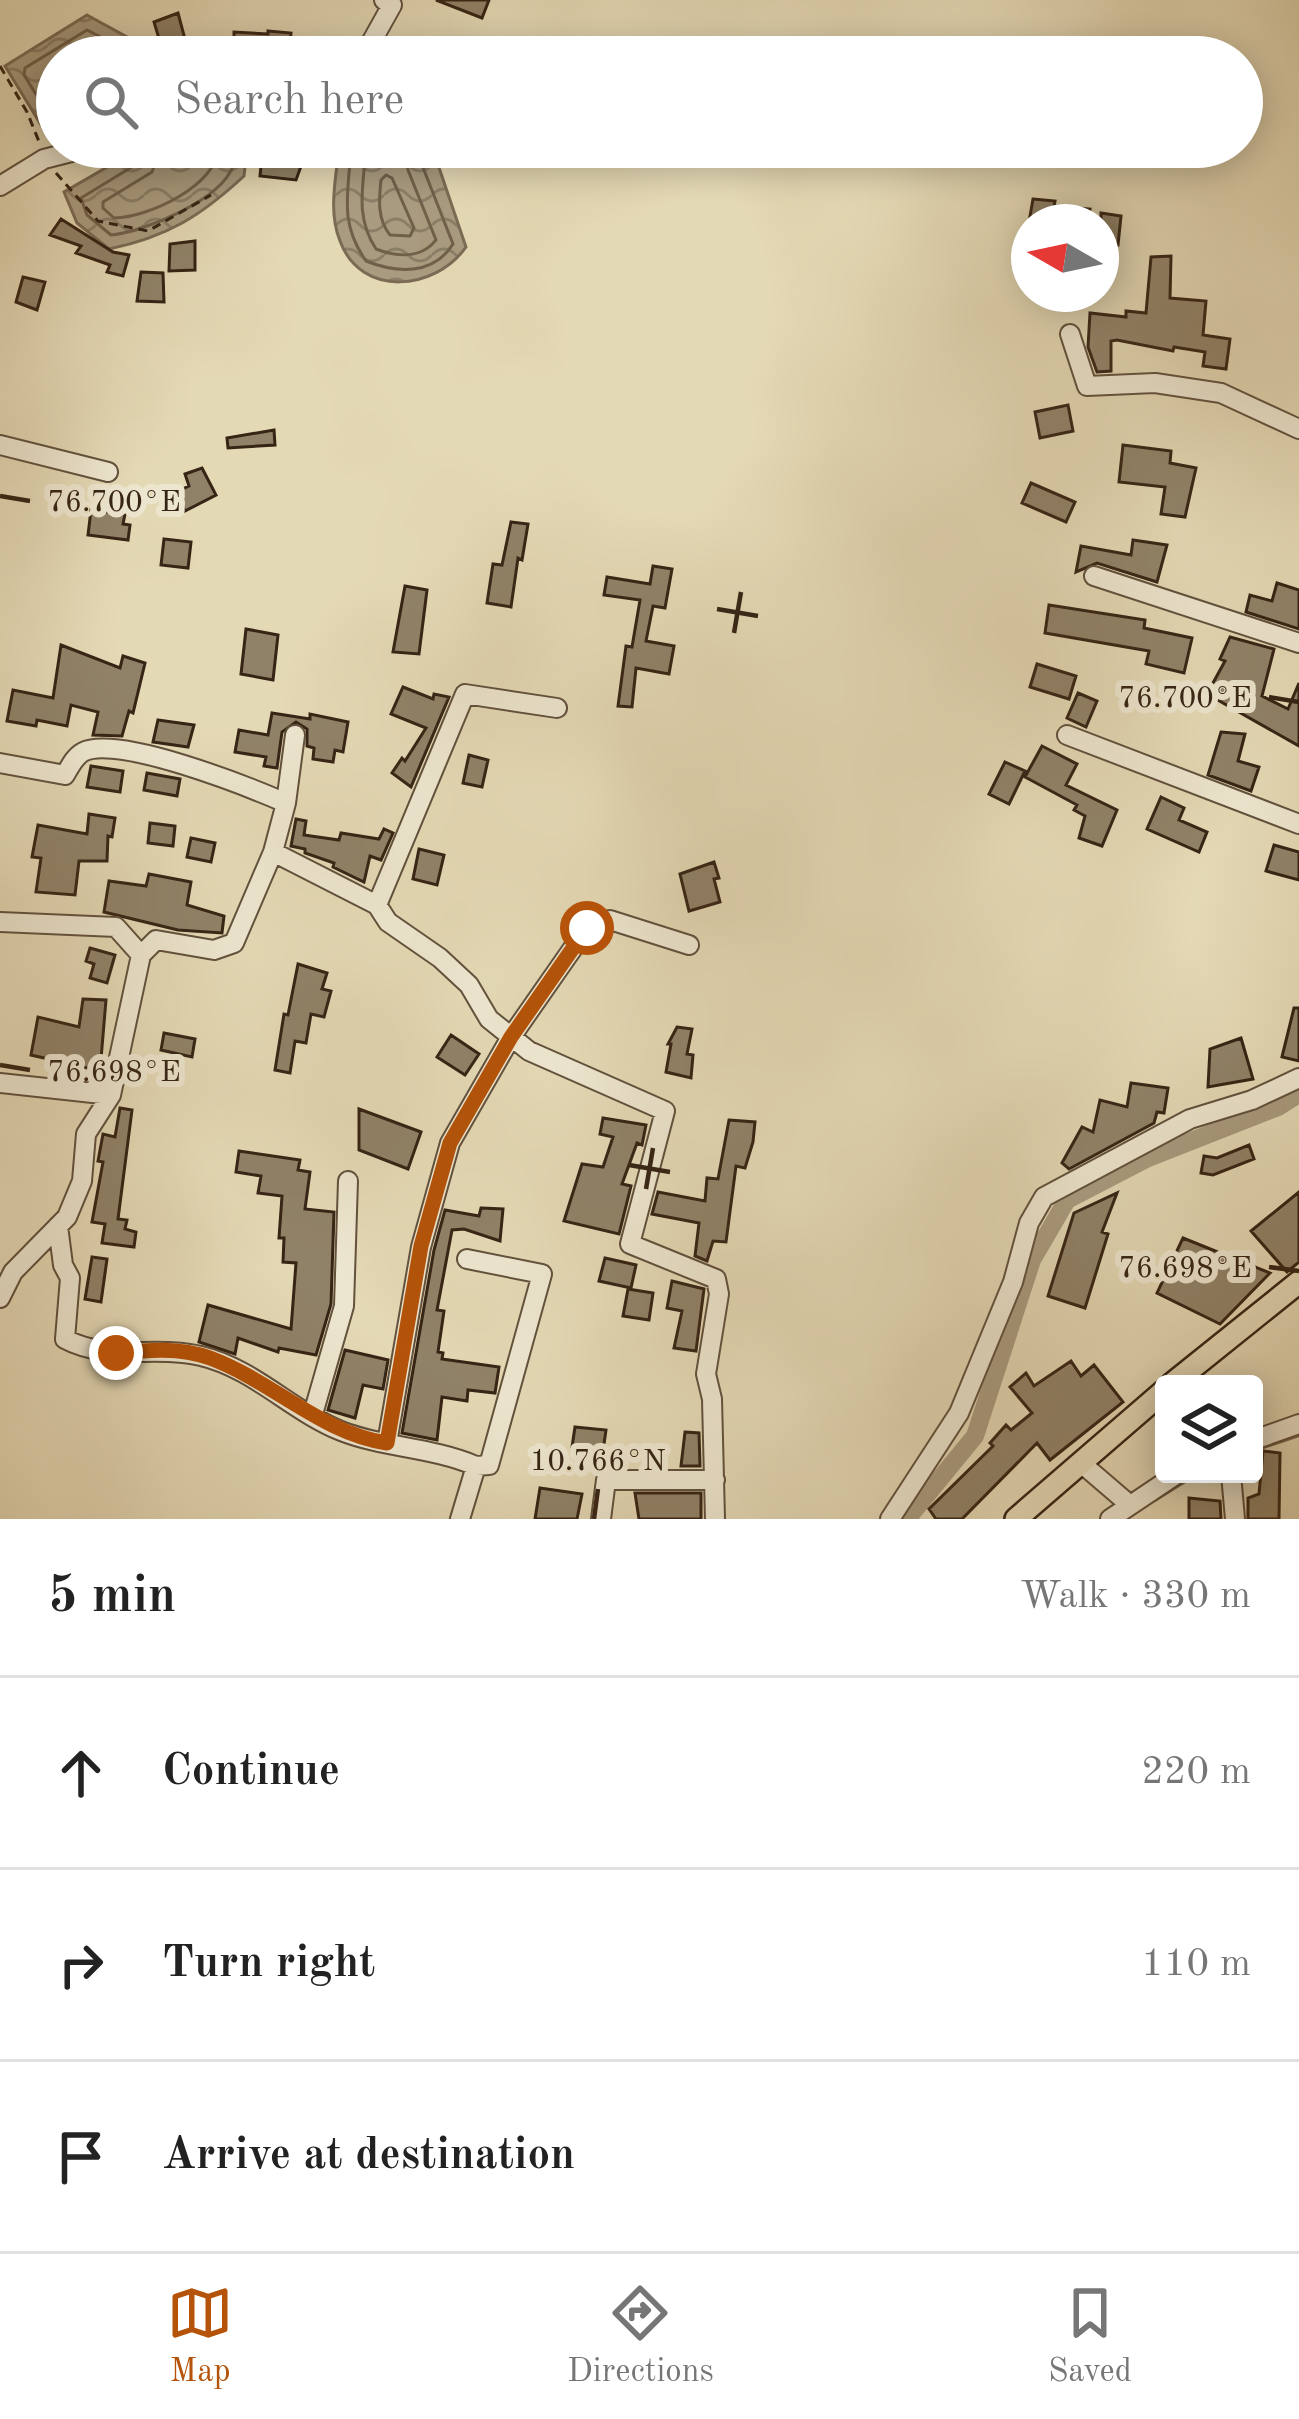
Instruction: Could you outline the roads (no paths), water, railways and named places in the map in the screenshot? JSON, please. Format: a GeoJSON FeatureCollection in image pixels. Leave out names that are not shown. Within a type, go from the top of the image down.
{"type":"FeatureCollection","features":[{"type":"Feature","properties":{"kind":"main road"},"geometry":{"type":"LineString","coordinates":[[1183,1375],[1299,1282]]}},
{"type":"Feature","properties":{"kind":"main road"},"geometry":{"type":"LineString","coordinates":[[1016,1519],[1155,1399]]}},
{"type":"Feature","properties":{"kind":"street"},"geometry":{"type":"LineString","coordinates":[[375,36],[392,5],[384,0]]}},
{"type":"Feature","properties":{"kind":"street"},"geometry":{"type":"LineString","coordinates":[[0,186],[36,164]]}},
{"type":"Feature","properties":{"kind":"street"},"geometry":{"type":"LineString","coordinates":[[1070,334],[1088,386],[1155,383],[1221,393],[1299,429]]}},
{"type":"Feature","properties":{"kind":"street"},"geometry":{"type":"LineString","coordinates":[[0,446],[109,472]]}},
{"type":"Feature","properties":{"kind":"street"},"geometry":{"type":"LineString","coordinates":[[1094,576],[1299,643]]}},
{"type":"Feature","properties":{"kind":"street"},"geometry":{"type":"LineString","coordinates":[[377,904],[465,694],[557,708]]}},
{"type":"Feature","properties":{"kind":"street"},"geometry":{"type":"LineString","coordinates":[[0,1298],[13,1272],[67,1217],[82,1181],[86,1134],[111,1095],[141,955],[156,940],[214,950],[234,943],[273,851],[296,735]]}},
{"type":"Feature","properties":{"kind":"street"},"geometry":{"type":"LineString","coordinates":[[1067,735],[1299,824]]}},
{"type":"Feature","properties":{"kind":"street"},"geometry":{"type":"LineString","coordinates":[[0,763],[65,775],[76,756],[87,749],[160,756],[286,803]]}},
{"type":"Feature","properties":{"kind":"street"},"geometry":{"type":"LineString","coordinates":[[273,851],[377,904],[388,922],[440,958],[470,986],[489,1019],[529,1051],[665,1111],[630,1244],[716,1279],[719,1294],[706,1375],[712,1399],[715,1519]]}},
{"type":"Feature","properties":{"kind":"street"},"geometry":{"type":"LineString","coordinates":[[387,1443],[421,1246],[450,1143],[511,1037],[587,928],[610,920],[689,944]]}},
{"type":"Feature","properties":{"kind":"street"},"geometry":{"type":"LineString","coordinates":[[0,922],[116,928],[141,955]]}},
{"type":"Feature","properties":{"kind":"street"},"geometry":{"type":"LineString","coordinates":[[890,1519],[959,1413],[1044,1197],[1190,1119],[1252,1100],[1299,1078]]}},
{"type":"Feature","properties":{"kind":"street"},"geometry":{"type":"LineString","coordinates":[[0,1083],[111,1095]]}},
{"type":"Feature","properties":{"kind":"street"},"geometry":{"type":"LineString","coordinates":[[313,1414],[344,1306],[348,1181]]}},
{"type":"Feature","properties":{"kind":"street"},"geometry":{"type":"LineString","coordinates":[[58,1226],[63,1265],[70,1278],[65,1339],[87,1350],[163,1349],[207,1357],[336,1429],[454,1456],[476,1466],[489,1465],[542,1274],[466,1259]]}},
{"type":"Feature","properties":{"kind":"street"},"geometry":{"type":"LineString","coordinates":[[1263,1438],[1299,1424]]}},
{"type":"Feature","properties":{"kind":"street"},"geometry":{"type":"LineString","coordinates":[[1081,1463],[1130,1505]]}},
{"type":"Feature","properties":{"kind":"street"},"geometry":{"type":"LineString","coordinates":[[460,1519],[476,1466]]}},
{"type":"Feature","properties":{"kind":"street"},"geometry":{"type":"LineString","coordinates":[[602,1509],[606,1480],[715,1480]]}},
{"type":"Feature","properties":{"kind":"street"},"geometry":{"type":"LineString","coordinates":[[1110,1519],[1163,1483]]}},
{"type":"Feature","properties":{"kind":"street"},"geometry":{"type":"LineString","coordinates":[[1232,1483],[1235,1519]]}},
{"type":"Feature","properties":{"kind":"water"},"geometry":{"type":"Polygon","coordinates":[[[87,15],[125,36],[53,36],[87,15]]]}},
{"type":"Feature","properties":{"kind":"water"},"geometry":{"type":"Polygon","coordinates":[[[36,47],[36,117],[5,66],[36,47]]]}},
{"type":"Feature","properties":{"kind":"water"},"geometry":{"type":"Polygon","coordinates":[[[106,168],[245,168],[244,176],[182,223],[109,249],[77,223],[64,192],[106,168]]]}},
{"type":"Feature","properties":{"kind":"water"},"geometry":{"type":"Polygon","coordinates":[[[337,168],[439,168],[466,247],[436,273],[399,282],[381,280],[350,259],[340,241],[334,195],[337,168]]]}},
{"type":"Feature","properties":{"kind":"waterway"},"geometry":{"type":"LineString","coordinates":[[907,1519],[975,1436],[1032,1260],[1067,1200],[1148,1158],[1278,1107],[1299,1094]]}},
{"type":"Feature","properties":{"kind":"waterway"},"geometry":{"type":"LineString","coordinates":[[1263,1447],[1299,1435]]}},
{"type":"Feature","properties":{"kind":"waterway"},"geometry":{"type":"LineString","coordinates":[[1154,1500],[1181,1483]]}}]}
